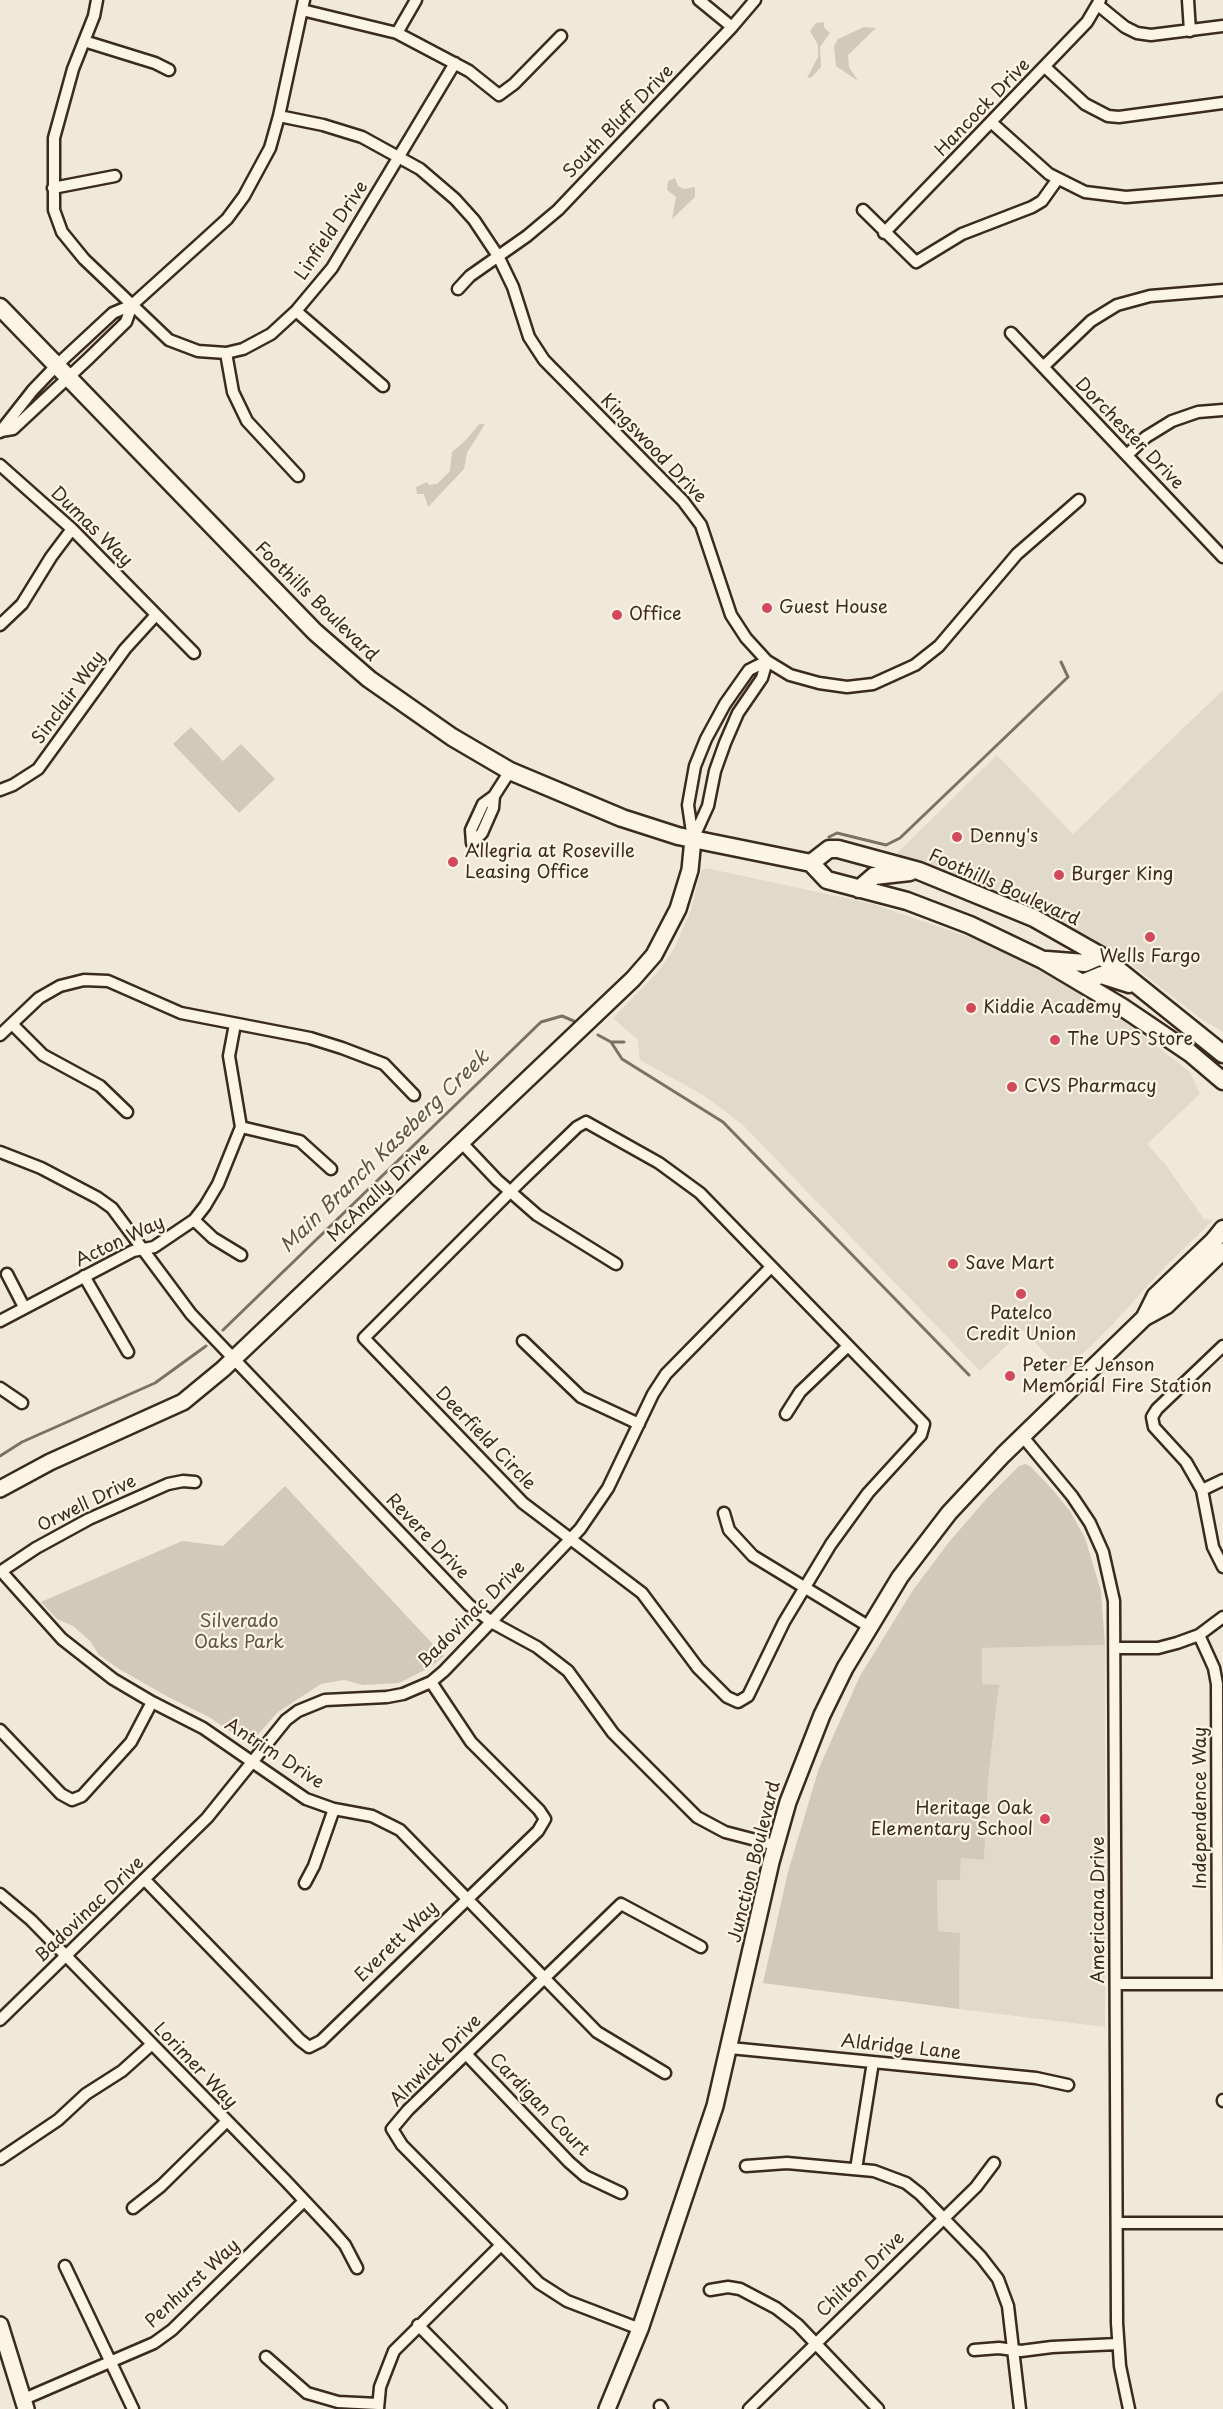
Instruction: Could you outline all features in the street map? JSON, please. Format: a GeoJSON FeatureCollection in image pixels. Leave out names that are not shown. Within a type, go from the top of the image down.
{"type":"FeatureCollection","features":[{"type":"Feature","properties":{"kind":"main road","name":"Foothills Boulevard"},"geometry":{"type":"LineString","coordinates":[[0,307],[278,594],[346,660],[413,712],[510,771],[622,818],[693,839],[811,863],[827,880],[948,916],[1043,960],[1082,983],[1191,1053],[1223,1082]]}},
{"type":"Feature","properties":{"kind":"main road","name":"McAnally Drive"},"geometry":{"type":"LineString","coordinates":[[0,1489],[50,1462],[183,1402],[234,1359],[609,1002],[654,955],[678,909],[690,870],[693,839]]}},
{"type":"Feature","properties":{"kind":"main road","name":"Foothills Boulevard"},"geometry":{"type":"LineString","coordinates":[[811,863],[832,849],[919,871],[1034,918],[1101,956],[1223,1054]]}},
{"type":"Feature","properties":{"kind":"main road"},"geometry":{"type":"LineString","coordinates":[[859,889],[874,876],[919,871]]}},
{"type":"Feature","properties":{"kind":"main road"},"geometry":{"type":"LineString","coordinates":[[1043,960],[1084,963],[1101,956]]}},
{"type":"Feature","properties":{"kind":"main road"},"geometry":{"type":"LineString","coordinates":[[1082,983],[1101,975],[1141,988]]}},
{"type":"Feature","properties":{"kind":"main road","name":"Junction Boulevard"},"geometry":{"type":"LineString","coordinates":[[606,2409],[640,2330],[705,2139],[729,2048],[776,1845],[810,1744],[868,1626],[927,1539],[1023,1437],[1144,1318],[1155,1296],[1221,1238]]}},
{"type":"Feature","properties":{"kind":"main road"},"geometry":{"type":"LineString","coordinates":[[0,2325],[25,2404]]}},
{"type":"Feature","properties":{"kind":"street","name":"Linfield Drive"},"geometry":{"type":"LineString","coordinates":[[97,0],[94,16],[73,69],[54,138],[54,210],[62,232],[84,259],[169,340],[198,351],[226,353],[257,343],[296,311],[332,268],[455,63]]}},
{"type":"Feature","properties":{"kind":"street"},"geometry":{"type":"LineString","coordinates":[[397,33],[417,0]]}},
{"type":"Feature","properties":{"kind":"street"},"geometry":{"type":"LineString","coordinates":[[699,0],[732,27]]}},
{"type":"Feature","properties":{"kind":"street","name":"South Bluff Drive"},"geometry":{"type":"LineString","coordinates":[[458,289],[470,276],[558,210],[755,0]]}},
{"type":"Feature","properties":{"kind":"street"},"geometry":{"type":"LineString","coordinates":[[1188,0],[1190,31]]}},
{"type":"Feature","properties":{"kind":"street"},"geometry":{"type":"LineString","coordinates":[[1099,2],[1125,27],[1137,33],[1151,35],[1223,26]]}},
{"type":"Feature","properties":{"kind":"street","name":"Hancock Drive"},"geometry":{"type":"LineString","coordinates":[[884,233],[1087,22],[1099,2]]}},
{"type":"Feature","properties":{"kind":"street"},"geometry":{"type":"LineString","coordinates":[[1,431],[14,429],[112,312],[132,305],[227,219],[258,173],[279,116],[303,5],[397,33],[455,63],[499,95],[514,84],[561,36]]}},
{"type":"Feature","properties":{"kind":"street"},"geometry":{"type":"LineString","coordinates":[[84,41],[155,63],[169,70]]}},
{"type":"Feature","properties":{"kind":"street"},"geometry":{"type":"LineString","coordinates":[[1045,66],[1095,112],[1108,116],[1119,117],[1223,103]]}},
{"type":"Feature","properties":{"kind":"street","name":"Kingswood Drive"},"geometry":{"type":"LineString","coordinates":[[279,116],[323,125],[362,137],[400,156],[455,199],[474,220],[498,256],[513,287],[529,337],[544,360],[666,481],[701,525],[731,615],[746,638],[767,661],[790,675],[819,683],[847,687],[873,684],[915,665],[939,646],[1017,555],[1079,500]]}},
{"type":"Feature","properties":{"kind":"street"},"geometry":{"type":"LineString","coordinates":[[992,123],[1057,180],[1085,192],[1126,197],[1223,189]]}},
{"type":"Feature","properties":{"kind":"street"},"geometry":{"type":"LineString","coordinates":[[53,188],[115,176]]}},
{"type":"Feature","properties":{"kind":"street"},"geometry":{"type":"LineString","coordinates":[[863,210],[916,262],[962,234],[1032,207],[1042,201],[1057,180]]}},
{"type":"Feature","properties":{"kind":"street"},"geometry":{"type":"LineString","coordinates":[[1042,367],[1091,321],[1117,305],[1150,296],[1223,290]]}},
{"type":"Feature","properties":{"kind":"street"},"geometry":{"type":"LineString","coordinates":[[1,431],[33,390],[63,371],[126,322],[132,305]]}},
{"type":"Feature","properties":{"kind":"street"},"geometry":{"type":"LineString","coordinates":[[296,311],[383,386]]}},
{"type":"Feature","properties":{"kind":"street","name":"Dorchester Drive"},"geometry":{"type":"LineString","coordinates":[[1011,333],[1223,557]]}},
{"type":"Feature","properties":{"kind":"street"},"geometry":{"type":"LineString","coordinates":[[226,353],[233,392],[247,421],[298,476]]}},
{"type":"Feature","properties":{"kind":"street"},"geometry":{"type":"LineString","coordinates":[[1126,455],[1146,437],[1172,421],[1198,412],[1223,410]]}},
{"type":"Feature","properties":{"kind":"street","name":"Dumas Way"},"geometry":{"type":"LineString","coordinates":[[0,465],[72,529],[194,653]]}},
{"type":"Feature","properties":{"kind":"street"},"geometry":{"type":"LineString","coordinates":[[0,626],[22,604],[51,557],[72,529]]}},
{"type":"Feature","properties":{"kind":"street","name":"Sinclair Way"},"geometry":{"type":"LineString","coordinates":[[0,790],[14,785],[38,769],[124,649],[156,615]]}},
{"type":"Feature","properties":{"kind":"street","name":"McAnally Drive"},"geometry":{"type":"LineString","coordinates":[[693,839],[708,806],[715,771],[725,742],[738,713],[762,678],[767,661]]}},
{"type":"Feature","properties":{"kind":"street","name":"McAnally Drive"},"geometry":{"type":"LineString","coordinates":[[693,839],[688,805],[695,766],[706,739],[725,704],[749,670],[767,661]]}},
{"type":"Feature","properties":{"kind":"street"},"geometry":{"type":"LineString","coordinates":[[472,843],[486,825],[493,808],[494,796],[510,771]]}},
{"type":"Feature","properties":{"kind":"street"},"geometry":{"type":"LineString","coordinates":[[0,1035],[49,991],[72,982],[96,980],[127,988],[181,1013],[310,1038],[353,1052],[384,1064],[414,1095]]}},
{"type":"Feature","properties":{"kind":"street"},"geometry":{"type":"LineString","coordinates":[[12,1024],[44,1055],[100,1086],[127,1112]]}},
{"type":"Feature","properties":{"kind":"street"},"geometry":{"type":"LineString","coordinates":[[235,1024],[229,1056],[241,1127],[300,1141],[331,1169]]}},
{"type":"Feature","properties":{"kind":"street","name":"Deerfield Circle"},"geometry":{"type":"LineString","coordinates":[[586,1122],[681,1177],[771,1267],[924,1424],[921,1435],[890,1467],[849,1519],[784,1622],[748,1696],[738,1702],[727,1697],[698,1668],[642,1593],[523,1503],[364,1338],[510,1192],[577,1127],[586,1122]]}},
{"type":"Feature","properties":{"kind":"street","name":"Acton Way"},"geometry":{"type":"LineString","coordinates":[[0,1321],[133,1251],[154,1247],[194,1220],[218,1184],[241,1127]]}},
{"type":"Feature","properties":{"kind":"street"},"geometry":{"type":"LineString","coordinates":[[461,1142],[510,1192],[537,1215],[616,1264]]}},
{"type":"Feature","properties":{"kind":"street","name":"Revere Drive"},"geometry":{"type":"LineString","coordinates":[[0,1152],[41,1168],[98,1198],[112,1208],[191,1314],[469,1605],[493,1623],[537,1647],[568,1671],[613,1734],[697,1818],[725,1832],[776,1845]]}},
{"type":"Feature","properties":{"kind":"street"},"geometry":{"type":"LineString","coordinates":[[194,1220],[213,1238],[241,1255]]}},
{"type":"Feature","properties":{"kind":"street","name":"Badovinac Drive"},"geometry":{"type":"LineString","coordinates":[[0,2020],[221,1804],[286,1720],[312,1704],[344,1697],[387,1697],[431,1682],[493,1623],[572,1539],[609,1488],[653,1394],[680,1356],[771,1267]]}},
{"type":"Feature","properties":{"kind":"street"},"geometry":{"type":"LineString","coordinates":[[7,1274],[24,1307]]}},
{"type":"Feature","properties":{"kind":"street"},"geometry":{"type":"LineString","coordinates":[[84,1276],[128,1352]]}},
{"type":"Feature","properties":{"kind":"street"},"geometry":{"type":"LineString","coordinates":[[523,1341],[581,1397],[639,1424]]}},
{"type":"Feature","properties":{"kind":"street"},"geometry":{"type":"LineString","coordinates":[[786,1414],[800,1392],[848,1346]]}},
{"type":"Feature","properties":{"kind":"street"},"geometry":{"type":"LineString","coordinates":[[1223,1346],[1157,1409],[1152,1417],[1154,1427],[1186,1462],[1202,1490],[1213,1547],[1223,1567]]}},
{"type":"Feature","properties":{"kind":"street"},"geometry":{"type":"LineString","coordinates":[[0,1388],[22,1403]]}},
{"type":"Feature","properties":{"kind":"street","name":"Americana Drive"},"geometry":{"type":"LineString","coordinates":[[1023,1437],[1072,1496],[1097,1538],[1110,1578],[1115,1648],[1118,2344],[1129,2409]]}},
{"type":"Feature","properties":{"kind":"street","name":"Orwell Drive"},"geometry":{"type":"LineString","coordinates":[[1,1571],[44,1543],[89,1519],[168,1484],[183,1480],[195,1482]]}},
{"type":"Feature","properties":{"kind":"street"},"geometry":{"type":"LineString","coordinates":[[1202,1490],[1223,1480]]}},
{"type":"Feature","properties":{"kind":"street"},"geometry":{"type":"LineString","coordinates":[[724,1513],[729,1530],[740,1545],[753,1556],[868,1626]]}},
{"type":"Feature","properties":{"kind":"street","name":"Antrim Drive"},"geometry":{"type":"LineString","coordinates":[[1,1571],[62,1639],[113,1679],[203,1728],[306,1799],[334,1809],[372,1816],[400,1830],[597,2032],[665,2073]]}},
{"type":"Feature","properties":{"kind":"street"},"geometry":{"type":"LineString","coordinates":[[1115,1648],[1158,1648],[1199,1635],[1223,1617]]}},
{"type":"Feature","properties":{"kind":"street","name":"Independence Way"},"geometry":{"type":"LineString","coordinates":[[1199,1635],[1214,1668],[1220,1710],[1221,1984]]}},
{"type":"Feature","properties":{"kind":"street","name":"Everett Way"},"geometry":{"type":"LineString","coordinates":[[145,1880],[300,2040],[309,2046],[321,2041],[467,1897],[538,1831],[544,1819],[539,1809],[471,1742],[431,1682]]}},
{"type":"Feature","properties":{"kind":"street"},"geometry":{"type":"LineString","coordinates":[[0,1730],[61,1794],[72,1800],[82,1796],[131,1742],[152,1702]]}},
{"type":"Feature","properties":{"kind":"street"},"geometry":{"type":"LineString","coordinates":[[305,1883],[314,1866],[334,1809]]}},
{"type":"Feature","properties":{"kind":"street","name":"Lorimer Way"},"geometry":{"type":"LineString","coordinates":[[0,1894],[31,1920],[66,1955],[304,2200],[345,2245],[357,2268]]}},
{"type":"Feature","properties":{"kind":"street","name":"Alnwick Drive"},"geometry":{"type":"LineString","coordinates":[[640,2330],[584,2308],[550,2291],[402,2145],[392,2129],[544,1977],[621,1905],[701,1947]]}},
{"type":"Feature","properties":{"kind":"street"},"geometry":{"type":"LineString","coordinates":[[1116,1984],[1221,1984]]}},
{"type":"Feature","properties":{"kind":"street"},"geometry":{"type":"LineString","coordinates":[[0,2159],[43,2131],[86,2094],[122,2071],[151,2045]]}},
{"type":"Feature","properties":{"kind":"street","name":"Aldridge Lane"},"geometry":{"type":"LineString","coordinates":[[729,2048],[1036,2078],[1068,2085]]}},
{"type":"Feature","properties":{"kind":"street","name":"Cardigan Court"},"geometry":{"type":"LineString","coordinates":[[466,2054],[569,2162],[585,2176],[621,2193]]}},
{"type":"Feature","properties":{"kind":"street"},"geometry":{"type":"LineString","coordinates":[[856,2169],[873,2062]]}},
{"type":"Feature","properties":{"kind":"street"},"geometry":{"type":"LineString","coordinates":[[133,2208],[161,2186],[226,2122]]}},
{"type":"Feature","properties":{"kind":"street"},"geometry":{"type":"LineString","coordinates":[[746,2166],[773,2162],[856,2169],[890,2175],[906,2183],[981,2257],[998,2279],[1008,2306],[1020,2409]]}},
{"type":"Feature","properties":{"kind":"street","name":"Chilton Drive"},"geometry":{"type":"LineString","coordinates":[[749,2409],[976,2187],[994,2163]]}},
{"type":"Feature","properties":{"kind":"street","name":"Penhurst Way"},"geometry":{"type":"LineString","coordinates":[[25,2404],[154,2343],[172,2330],[304,2200]]}},
{"type":"Feature","properties":{"kind":"street"},"geometry":{"type":"LineString","coordinates":[[1117,2223],[1223,2223]]}},
{"type":"Feature","properties":{"kind":"street"},"geometry":{"type":"LineString","coordinates":[[266,2357],[307,2393],[338,2402],[378,2406],[380,2387],[394,2351],[501,2245]]}},
{"type":"Feature","properties":{"kind":"street"},"geometry":{"type":"LineString","coordinates":[[65,2266],[133,2409]]}},
{"type":"Feature","properties":{"kind":"street"},"geometry":{"type":"LineString","coordinates":[[710,2290],[728,2287],[752,2294],[788,2316],[878,2409]]}},
{"type":"Feature","properties":{"kind":"street"},"geometry":{"type":"LineString","coordinates":[[418,2325],[501,2409]]}},
{"type":"Feature","properties":{"kind":"street"},"geometry":{"type":"LineString","coordinates":[[974,2350],[1118,2344]]}},
{"type":"Feature","properties":{"kind":"shaded area"},"geometry":{"type":"Polygon","coordinates":[[[1223,690],[1223,1032],[1200,1018],[1114,951],[1091,943],[1029,904],[896,854],[997,755],[1073,834],[1223,690]]]}},
{"type":"Feature","properties":{"kind":"shaded area"},"geometry":{"type":"Polygon","coordinates":[[[706,868],[873,904],[986,943],[1054,973],[1089,994],[1190,1072],[1200,1094],[1147,1144],[1164,1163],[1204,1219],[1213,1220],[1064,1372],[1023,1330],[980,1371],[743,1125],[703,1095],[640,1060],[638,1040],[613,1018],[657,973],[674,949],[691,910],[701,871],[706,868]]]}},
{"type":"Feature","properties":{"kind":"shaded area","name":"Heritage Oak Elementary School"},"geometry":{"type":"Polygon","coordinates":[[[1105,1645],[1105,2027],[959,2009],[960,1933],[938,1931],[937,1880],[960,1880],[961,1858],[984,1860],[988,1780],[999,1685],[982,1685],[982,1648],[1105,1645]]]}},
{"type":"Feature","properties":{"kind":"green space"},"geometry":{"type":"Polygon","coordinates":[[[824,22],[824,27],[830,33],[820,47],[821,67],[812,77],[807,78],[818,57],[818,45],[810,31],[816,23],[824,22]]]}},
{"type":"Feature","properties":{"kind":"green space"},"geometry":{"type":"Polygon","coordinates":[[[864,27],[876,28],[848,55],[849,67],[858,81],[836,66],[834,46],[838,39],[864,27]]]}},
{"type":"Feature","properties":{"kind":"green space"},"geometry":{"type":"Polygon","coordinates":[[[675,178],[678,186],[684,189],[695,187],[695,197],[672,219],[676,197],[667,190],[668,181],[675,178]]]}},
{"type":"Feature","properties":{"kind":"green space"},"geometry":{"type":"Polygon","coordinates":[[[479,424],[485,424],[467,453],[464,469],[428,507],[424,494],[417,494],[416,487],[427,482],[429,485],[437,484],[450,471],[452,452],[479,424]]]}},
{"type":"Feature","properties":{"kind":"green space"},"geometry":{"type":"Polygon","coordinates":[[[191,727],[223,761],[241,744],[275,779],[239,813],[173,744],[191,727]]]}},
{"type":"Feature","properties":{"kind":"green space"},"geometry":{"type":"Polygon","coordinates":[[[1025,1464],[1030,1466],[1070,1511],[1085,1538],[1101,1591],[1105,1645],[982,1648],[982,1684],[999,1685],[988,1780],[984,1860],[961,1858],[960,1880],[937,1880],[938,1931],[960,1933],[959,2009],[763,1983],[788,1872],[819,1768],[860,1676],[913,1590],[949,1542],[987,1498],[1019,1466],[1025,1464]]]}},
{"type":"Feature","properties":{"kind":"green space","name":"Silverado Oaks Park"},"geometry":{"type":"Polygon","coordinates":[[[285,1486],[444,1656],[431,1667],[399,1683],[363,1685],[344,1680],[321,1684],[278,1712],[253,1740],[246,1742],[209,1717],[119,1669],[99,1655],[90,1641],[73,1626],[57,1619],[41,1602],[182,1541],[223,1546],[285,1486]]]}},
{"type":"Feature","properties":{"kind":"waterway","name":"Main Branch Kaseberg Creek"},"geometry":{"type":"LineString","coordinates":[[829,837],[837,833],[886,845],[900,838],[1068,677],[1061,662]]}},
{"type":"Feature","properties":{"kind":"waterway","name":"Main Branch Kaseberg Creek"},"geometry":{"type":"LineString","coordinates":[[223,1330],[541,1022],[562,1016],[576,1022]]}},
{"type":"Feature","properties":{"kind":"waterway","name":"Main Branch Kaseberg Creek"},"geometry":{"type":"LineString","coordinates":[[598,1035],[611,1042],[624,1042]]}},
{"type":"Feature","properties":{"kind":"waterway"},"geometry":{"type":"LineString","coordinates":[[611,1042],[622,1059],[723,1122],[969,1375]]}},
{"type":"Feature","properties":{"kind":"waterway","name":"Main Branch Kaseberg Creek"},"geometry":{"type":"LineString","coordinates":[[0,1456],[22,1442],[155,1383],[206,1346]]}},
{"type":"Feature","properties":{"kind":"place","name":"Guest House"},"geometry":{"type":"Point","coordinates":[767,608]}},
{"type":"Feature","properties":{"kind":"place","name":"Office"},"geometry":{"type":"Point","coordinates":[617,615]}},
{"type":"Feature","properties":{"kind":"place","name":"Denny's"},"geometry":{"type":"Point","coordinates":[957,837]}},
{"type":"Feature","properties":{"kind":"place","name":"Allegria at Roseville Leasing Office"},"geometry":{"type":"Point","coordinates":[453,862]}},
{"type":"Feature","properties":{"kind":"place","name":"Burger King"},"geometry":{"type":"Point","coordinates":[1059,875]}},
{"type":"Feature","properties":{"kind":"place","name":"Wells Fargo"},"geometry":{"type":"Point","coordinates":[1150,937]}},
{"type":"Feature","properties":{"kind":"place","name":"Kiddie Academy"},"geometry":{"type":"Point","coordinates":[971,1008]}},
{"type":"Feature","properties":{"kind":"place","name":"The UPS Store"},"geometry":{"type":"Point","coordinates":[1055,1040]}},
{"type":"Feature","properties":{"kind":"place","name":"CVS Pharmacy"},"geometry":{"type":"Point","coordinates":[1012,1087]}},
{"type":"Feature","properties":{"kind":"place","name":"Save Mart"},"geometry":{"type":"Point","coordinates":[953,1264]}},
{"type":"Feature","properties":{"kind":"place","name":"Patelco Credit Union"},"geometry":{"type":"Point","coordinates":[1021,1294]}},
{"type":"Feature","properties":{"kind":"place","name":"Peter E. Jenson Memorial Fire Station"},"geometry":{"type":"Point","coordinates":[1010,1376]}},
{"type":"Feature","properties":{"kind":"place","name":"Heritage Oak Elementary School"},"geometry":{"type":"Point","coordinates":[1045,1819]}}]}
